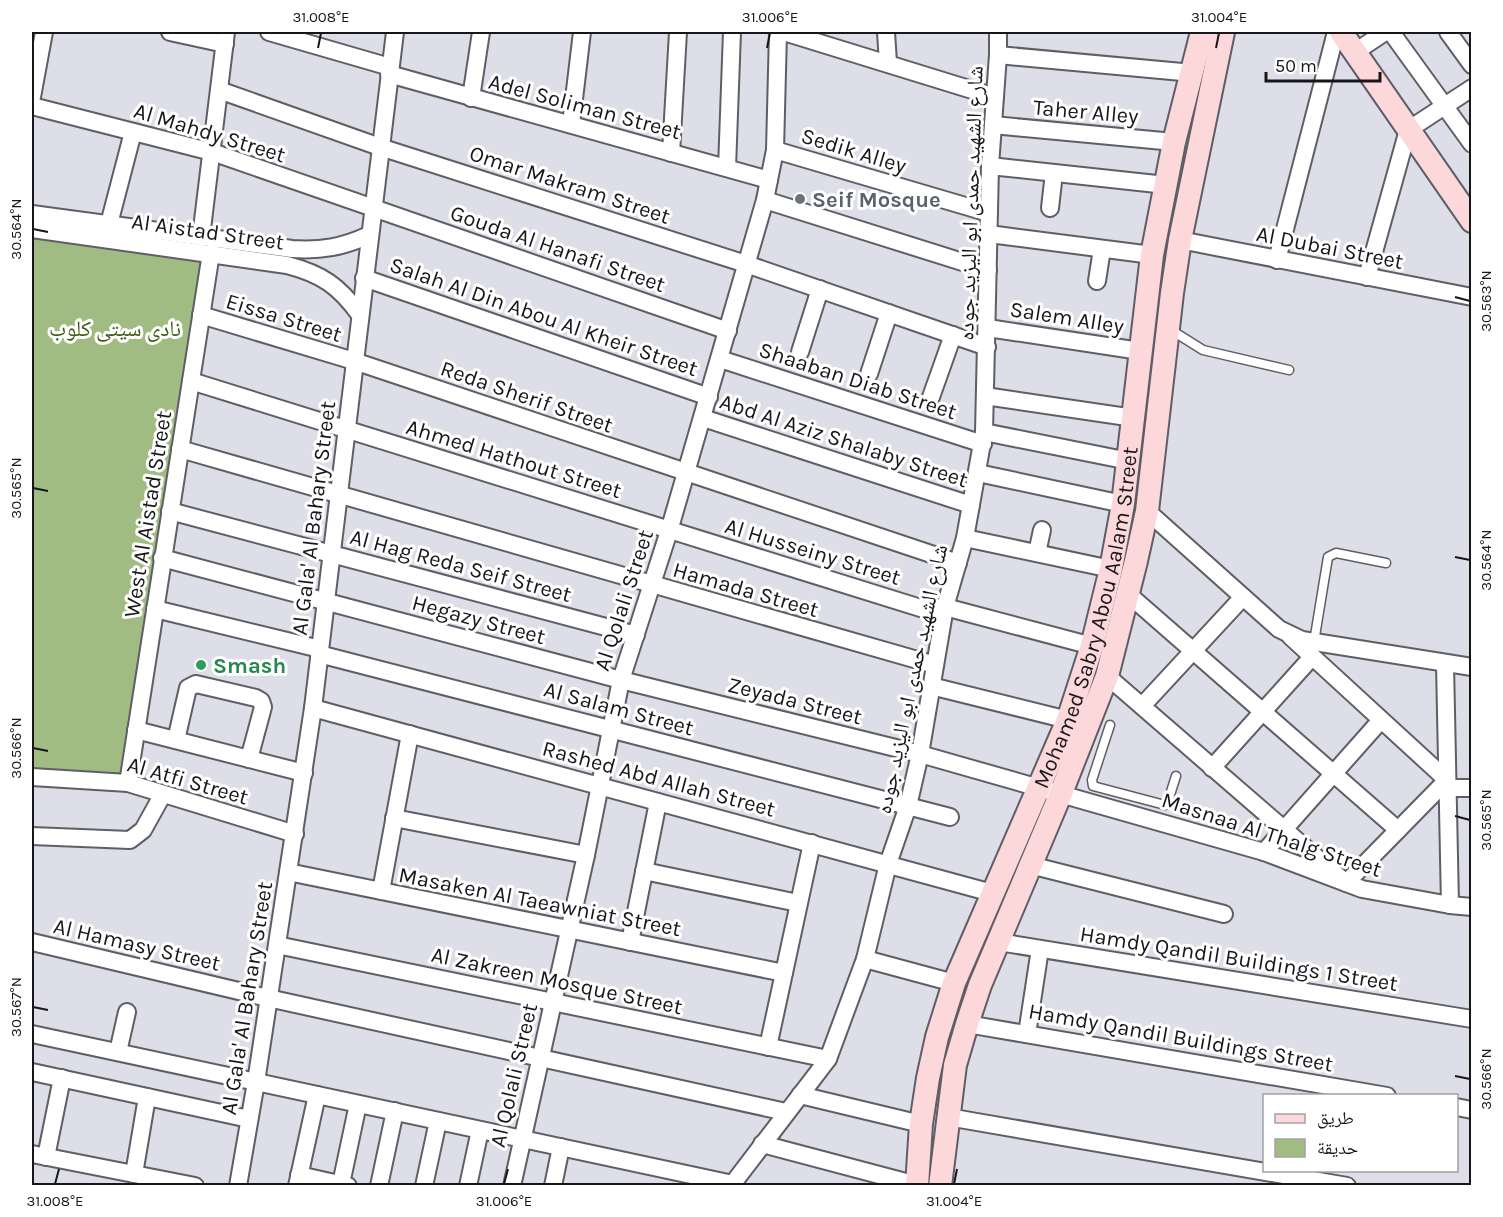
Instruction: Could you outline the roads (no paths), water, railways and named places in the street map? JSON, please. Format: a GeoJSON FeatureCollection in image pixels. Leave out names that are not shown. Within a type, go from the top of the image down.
{"type":"FeatureCollection","features":[{"type":"Feature","properties":{"kind":"street"},"geometry":{"type":"LineString","coordinates":[[32,97],[44,32]]}},
{"type":"Feature","properties":{"kind":"street"},"geometry":{"type":"LineString","coordinates":[[170,32],[226,38],[201,237]]}},
{"type":"Feature","properties":{"kind":"street","name":"Adel Soliman Street"},"geometry":{"type":"LineString","coordinates":[[269,32],[305,37],[471,98],[769,180]]}},
{"type":"Feature","properties":{"kind":"street","name":"Al Gala' Al Bahary Street"},"geometry":{"type":"LineString","coordinates":[[238,1185],[313,708],[394,32]]}},
{"type":"Feature","properties":{"kind":"street"},"geometry":{"type":"LineString","coordinates":[[471,98],[481,32]]}},
{"type":"Feature","properties":{"kind":"street"},"geometry":{"type":"LineString","coordinates":[[571,124],[582,32]]}},
{"type":"Feature","properties":{"kind":"street"},"geometry":{"type":"LineString","coordinates":[[671,153],[678,32]]}},
{"type":"Feature","properties":{"kind":"street"},"geometry":{"type":"LineString","coordinates":[[728,168],[732,32]]}},
{"type":"Feature","properties":{"kind":"street","name":"Al Qolali Street"},"geometry":{"type":"LineString","coordinates":[[512,1185],[601,786],[621,680],[703,418],[765,200],[775,150],[778,32]]}},
{"type":"Feature","properties":{"kind":"street"},"geometry":{"type":"LineString","coordinates":[[784,32],[818,36],[888,63],[995,97]]}},
{"type":"Feature","properties":{"kind":"street"},"geometry":{"type":"LineString","coordinates":[[886,32],[888,63]]}},
{"type":"Feature","properties":{"kind":"street","name":"شارع الشهيد حمدى ابو اليزيد جوده"},"geometry":{"type":"LineString","coordinates":[[732,1185],[828,1059],[865,959],[888,864],[908,806],[920,754],[944,611],[964,538],[983,438],[988,328],[990,166],[998,32]]}},
{"type":"Feature","properties":{"kind":"street","name":"Mohamed Sabry Abou Aalam Street"},"geometry":{"type":"LineString","coordinates":[[940,1185],[955,1065],[980,985],[1030,865],[1068,720],[1092,646],[1111,570],[1129,460],[1152,255],[1174,142],[1202,32]]}},
{"type":"Feature","properties":{"kind":"street","name":"Mohamed Sabry Abou Aalam Street"},"geometry":{"type":"LineString","coordinates":[[917,1185],[921,1124],[937,1037],[954,983],[992,893],[1051,791],[1084,765],[1147,511],[1180,240],[1223,32]]}},
{"type":"Feature","properties":{"kind":"street"},"geometry":{"type":"LineString","coordinates":[[1339,32],[1469,211]]}},
{"type":"Feature","properties":{"kind":"street"},"geometry":{"type":"LineString","coordinates":[[1277,260],[1339,32]]}},
{"type":"Feature","properties":{"kind":"street"},"geometry":{"type":"LineString","coordinates":[[1355,52],[1384,32]]}},
{"type":"Feature","properties":{"kind":"street"},"geometry":{"type":"LineString","coordinates":[[1391,32],[1472,144]]}},
{"type":"Feature","properties":{"kind":"street"},"geometry":{"type":"LineString","coordinates":[[1448,32],[1472,65]]}},
{"type":"Feature","properties":{"kind":"street"},"geometry":{"type":"LineString","coordinates":[[998,55],[1193,73]]}},
{"type":"Feature","properties":{"kind":"street"},"geometry":{"type":"LineString","coordinates":[[1367,277],[1408,130],[1472,88]]}},
{"type":"Feature","properties":{"kind":"street","name":"Omar Makram Street"},"geometry":{"type":"LineString","coordinates":[[219,90],[380,147],[747,264],[987,347]]}},
{"type":"Feature","properties":{"kind":"street","name":"Al Mahdy Street"},"geometry":{"type":"LineString","coordinates":[[32,106],[212,152],[373,208]]}},
{"type":"Feature","properties":{"kind":"street","name":"Taher Alley"},"geometry":{"type":"LineString","coordinates":[[993,125],[1174,142]]}},
{"type":"Feature","properties":{"kind":"street"},"geometry":{"type":"LineString","coordinates":[[109,224],[133,132]]}},
{"type":"Feature","properties":{"kind":"street","name":"Sedik Alley"},"geometry":{"type":"LineString","coordinates":[[775,150],[989,213]]}},
{"type":"Feature","properties":{"kind":"street"},"geometry":{"type":"LineString","coordinates":[[990,166],[1166,185]]}},
{"type":"Feature","properties":{"kind":"street"},"geometry":{"type":"LineString","coordinates":[[1050,208],[1054,173]]}},
{"type":"Feature","properties":{"kind":"street"},"geometry":{"type":"LineString","coordinates":[[765,200],[988,270]]}},
{"type":"Feature","properties":{"kind":"street","name":"Gouda Al Hanafi Street"},"geometry":{"type":"LineString","coordinates":[[373,208],[728,331]]}},
{"type":"Feature","properties":{"kind":"street","name":"Al Aistad Street"},"geometry":{"type":"LineString","coordinates":[[32,214],[201,237],[264,253],[329,281],[346,296],[360,315]]}},
{"type":"Feature","properties":{"kind":"street","name":"Al Aistad Street"},"geometry":{"type":"LineString","coordinates":[[32,229],[211,253],[264,253],[292,249],[324,250],[340,247],[369,235]]}},
{"type":"Feature","properties":{"kind":"street"},"geometry":{"type":"LineString","coordinates":[[989,234],[1152,255]]}},
{"type":"Feature","properties":{"kind":"street","name":"Al Dubai Street"},"geometry":{"type":"LineString","coordinates":[[1180,240],[1472,297]]}},
{"type":"Feature","properties":{"kind":"street"},"geometry":{"type":"LineString","coordinates":[[1097,281],[1102,249]]}},
{"type":"Feature","properties":{"kind":"street","name":"West Al Aistad Street"},"geometry":{"type":"LineString","coordinates":[[128,783],[211,253]]}},
{"type":"Feature","properties":{"kind":"street","name":"Salah Al Din Abou Al Kheir Street"},"geometry":{"type":"LineString","coordinates":[[364,278],[709,397]]}},
{"type":"Feature","properties":{"kind":"street"},"geometry":{"type":"LineString","coordinates":[[800,352],[820,289]]}},
{"type":"Feature","properties":{"kind":"street"},"geometry":{"type":"LineString","coordinates":[[868,374],[889,313]]}},
{"type":"Feature","properties":{"kind":"street","name":"Eissa Street"},"geometry":{"type":"LineString","coordinates":[[201,315],[354,361]]}},
{"type":"Feature","properties":{"kind":"street","name":"Salem Alley"},"geometry":{"type":"LineString","coordinates":[[988,328],[1140,351]]}},
{"type":"Feature","properties":{"kind":"street"},"geometry":{"type":"LineString","coordinates":[[931,397],[952,335]]}},
{"type":"Feature","properties":{"kind":"street","name":"Shaaban Diab Street"},"geometry":{"type":"LineString","coordinates":[[720,359],[983,438],[1129,460]]}},
{"type":"Feature","properties":{"kind":"street","name":"Reda Sherif Street"},"geometry":{"type":"LineString","coordinates":[[354,361],[958,562]]}},
{"type":"Feature","properties":{"kind":"street","name":"Ahmed Hathout Street"},"geometry":{"type":"LineString","coordinates":[[191,381],[669,531]]}},
{"type":"Feature","properties":{"kind":"street"},"geometry":{"type":"LineString","coordinates":[[985,396],[1134,418]]}},
{"type":"Feature","properties":{"kind":"street","name":"Abd Al Aziz Shalaby Street"},"geometry":{"type":"LineString","coordinates":[[703,418],[971,505]]}},
{"type":"Feature","properties":{"kind":"street","name":"Hamada Street"},"geometry":{"type":"LineString","coordinates":[[180,449],[935,665]]}},
{"type":"Feature","properties":{"kind":"street"},"geometry":{"type":"LineString","coordinates":[[978,473],[1123,504]]}},
{"type":"Feature","properties":{"kind":"street","name":"Al Hag Reda Seif Street"},"geometry":{"type":"LineString","coordinates":[[170,511],[636,635]]}},
{"type":"Feature","properties":{"kind":"street"},"geometry":{"type":"LineString","coordinates":[[1147,511],[1279,629],[1313,649],[1447,784],[1472,788]]}},
{"type":"Feature","properties":{"kind":"street"},"geometry":{"type":"LineString","coordinates":[[1037,553],[1042,530]]}},
{"type":"Feature","properties":{"kind":"street","name":"Al Husseiny Street"},"geometry":{"type":"LineString","coordinates":[[669,531],[944,611],[1092,646]]}},
{"type":"Feature","properties":{"kind":"street"},"geometry":{"type":"LineString","coordinates":[[964,538],[1111,570]]}},
{"type":"Feature","properties":{"kind":"street","name":"Hegazy Street"},"geometry":{"type":"LineString","coordinates":[[162,558],[621,680]]}},
{"type":"Feature","properties":{"kind":"street"},"geometry":{"type":"LineString","coordinates":[[1128,594],[1398,830]]}},
{"type":"Feature","properties":{"kind":"street"},"geometry":{"type":"LineString","coordinates":[[1142,706],[1243,597]]}},
{"type":"Feature","properties":{"kind":"street","name":"Al Salam Street"},"geometry":{"type":"LineString","coordinates":[[155,609],[950,817]]}},
{"type":"Feature","properties":{"kind":"street"},"geometry":{"type":"LineString","coordinates":[[1313,649],[1472,667]]}},
{"type":"Feature","properties":{"kind":"street"},"geometry":{"type":"LineString","coordinates":[[1212,768],[1263,712],[1313,649]]}},
{"type":"Feature","properties":{"kind":"street"},"geometry":{"type":"LineString","coordinates":[[1445,664],[1450,905]]}},
{"type":"Feature","properties":{"kind":"street"},"geometry":{"type":"LineString","coordinates":[[1107,676],[1346,884],[1447,784]]}},
{"type":"Feature","properties":{"kind":"street","name":"Zeyada Street"},"geometry":{"type":"LineString","coordinates":[[621,680],[920,754],[1051,791]]}},
{"type":"Feature","properties":{"kind":"street"},"geometry":{"type":"LineString","coordinates":[[176,740],[188,688],[192,684],[256,698],[261,701],[263,707],[249,759]]}},
{"type":"Feature","properties":{"kind":"street"},"geometry":{"type":"LineString","coordinates":[[932,686],[1068,720]]}},
{"type":"Feature","properties":{"kind":"street","name":"Rashed Abd Allah Street"},"geometry":{"type":"LineString","coordinates":[[313,708],[992,893]]}},
{"type":"Feature","properties":{"kind":"street"},"geometry":{"type":"LineString","coordinates":[[1264,852],[1381,720]]}},
{"type":"Feature","properties":{"kind":"street"},"geometry":{"type":"LineString","coordinates":[[136,730],[304,772]]}},
{"type":"Feature","properties":{"kind":"street"},"geometry":{"type":"LineString","coordinates":[[381,891],[410,734]]}},
{"type":"Feature","properties":{"kind":"street","name":"Al Atfi Street"},"geometry":{"type":"LineString","coordinates":[[32,777],[128,783],[295,834]]}},
{"type":"Feature","properties":{"kind":"street","name":"Masnaa Al Thalg Street"},"geometry":{"type":"LineString","coordinates":[[1051,791],[1264,852],[1346,884],[1371,891],[1472,908]]}},
{"type":"Feature","properties":{"kind":"street"},"geometry":{"type":"LineString","coordinates":[[32,836],[130,840],[143,830],[163,794]]}},
{"type":"Feature","properties":{"kind":"street"},"geometry":{"type":"LineString","coordinates":[[630,942],[658,802]]}},
{"type":"Feature","properties":{"kind":"street"},"geometry":{"type":"LineString","coordinates":[[394,818],[586,855]]}},
{"type":"Feature","properties":{"kind":"street"},"geometry":{"type":"LineString","coordinates":[[768,1047],[812,843]]}},
{"type":"Feature","properties":{"kind":"street"},"geometry":{"type":"LineString","coordinates":[[1030,865],[1224,914]]}},
{"type":"Feature","properties":{"kind":"street"},"geometry":{"type":"LineString","coordinates":[[644,871],[798,903]]}},
{"type":"Feature","properties":{"kind":"street","name":"Masaken Al Taeawniat Street"},"geometry":{"type":"LineString","coordinates":[[288,872],[784,973]]}},
{"type":"Feature","properties":{"kind":"street","name":"Al Hamasy Street"},"geometry":{"type":"LineString","coordinates":[[32,942],[268,998],[786,1112]]}},
{"type":"Feature","properties":{"kind":"street","name":"Hamdy Qandil Buildings 1 Street"},"geometry":{"type":"LineString","coordinates":[[999,942],[1472,1019]]}},
{"type":"Feature","properties":{"kind":"street","name":"Al Zakreen Mosque Street"},"geometry":{"type":"LineString","coordinates":[[277,945],[828,1059]]}},
{"type":"Feature","properties":{"kind":"street"},"geometry":{"type":"LineString","coordinates":[[1027,1034],[1040,949]]}},
{"type":"Feature","properties":{"kind":"street"},"geometry":{"type":"LineString","coordinates":[[865,959],[954,983]]}},
{"type":"Feature","properties":{"kind":"street"},"geometry":{"type":"LineString","coordinates":[[118,1052],[127,1012]]}},
{"type":"Feature","properties":{"kind":"street","name":"Hamdy Qandil Buildings Street"},"geometry":{"type":"LineString","coordinates":[[967,1024],[1381,1094]]}},
{"type":"Feature","properties":{"kind":"street"},"geometry":{"type":"LineString","coordinates":[[32,1034],[732,1185]]}},
{"type":"Feature","properties":{"kind":"street"},"geometry":{"type":"LineString","coordinates":[[32,1072],[249,1119]]}},
{"type":"Feature","properties":{"kind":"street"},"geometry":{"type":"LineString","coordinates":[[62,1078],[39,1155],[195,1185]]}},
{"type":"Feature","properties":{"kind":"street"},"geometry":{"type":"LineString","coordinates":[[317,1095],[298,1180],[345,1185],[358,1104]]}},
{"type":"Feature","properties":{"kind":"street"},"geometry":{"type":"LineString","coordinates":[[800,1095],[921,1124]]}},
{"type":"Feature","properties":{"kind":"street"},"geometry":{"type":"LineString","coordinates":[[134,1174],[147,1097]]}},
{"type":"Feature","properties":{"kind":"street"},"geometry":{"type":"LineString","coordinates":[[379,1185],[395,1111]]}},
{"type":"Feature","properties":{"kind":"street"},"geometry":{"type":"LineString","coordinates":[[948,1117],[1263,1171]]}},
{"type":"Feature","properties":{"kind":"street"},"geometry":{"type":"LineString","coordinates":[[424,1185],[438,1121]]}},
{"type":"Feature","properties":{"kind":"street"},"geometry":{"type":"LineString","coordinates":[[468,1185],[480,1130]]}},
{"type":"Feature","properties":{"kind":"street"},"geometry":{"type":"LineString","coordinates":[[762,1144],[917,1185]]}},
{"type":"Feature","properties":{"kind":"street"},"geometry":{"type":"LineString","coordinates":[[558,1184],[561,1147]]}},
{"type":"Feature","properties":{"kind":"street"},"geometry":{"type":"LineString","coordinates":[[1271,1172],[1347,1185]]}},
{"type":"Feature","properties":{"kind":"lane"},"geometry":{"type":"LineString","coordinates":[[1168,328],[1203,350],[1289,370]]}},
{"type":"Feature","properties":{"kind":"lane"},"geometry":{"type":"LineString","coordinates":[[1313,649],[1328,557],[1336,554],[1386,563]]}},
{"type":"Feature","properties":{"kind":"lane"},"geometry":{"type":"LineString","coordinates":[[1110,725],[1084,765],[1095,787],[1162,805],[1168,801],[1176,776]]}},
{"type":"Feature","properties":{"kind":"place","name":"Seif Mosque"},"geometry":{"type":"Point","coordinates":[800,199]}},
{"type":"Feature","properties":{"kind":"place","name":"Smash"},"geometry":{"type":"Point","coordinates":[201,665]}},
{"type":"Feature","properties":{"kind":"park label","name":"نادى سيتى كلوب"},"geometry":{"type":"Point","coordinates":[115,328]}}]}
